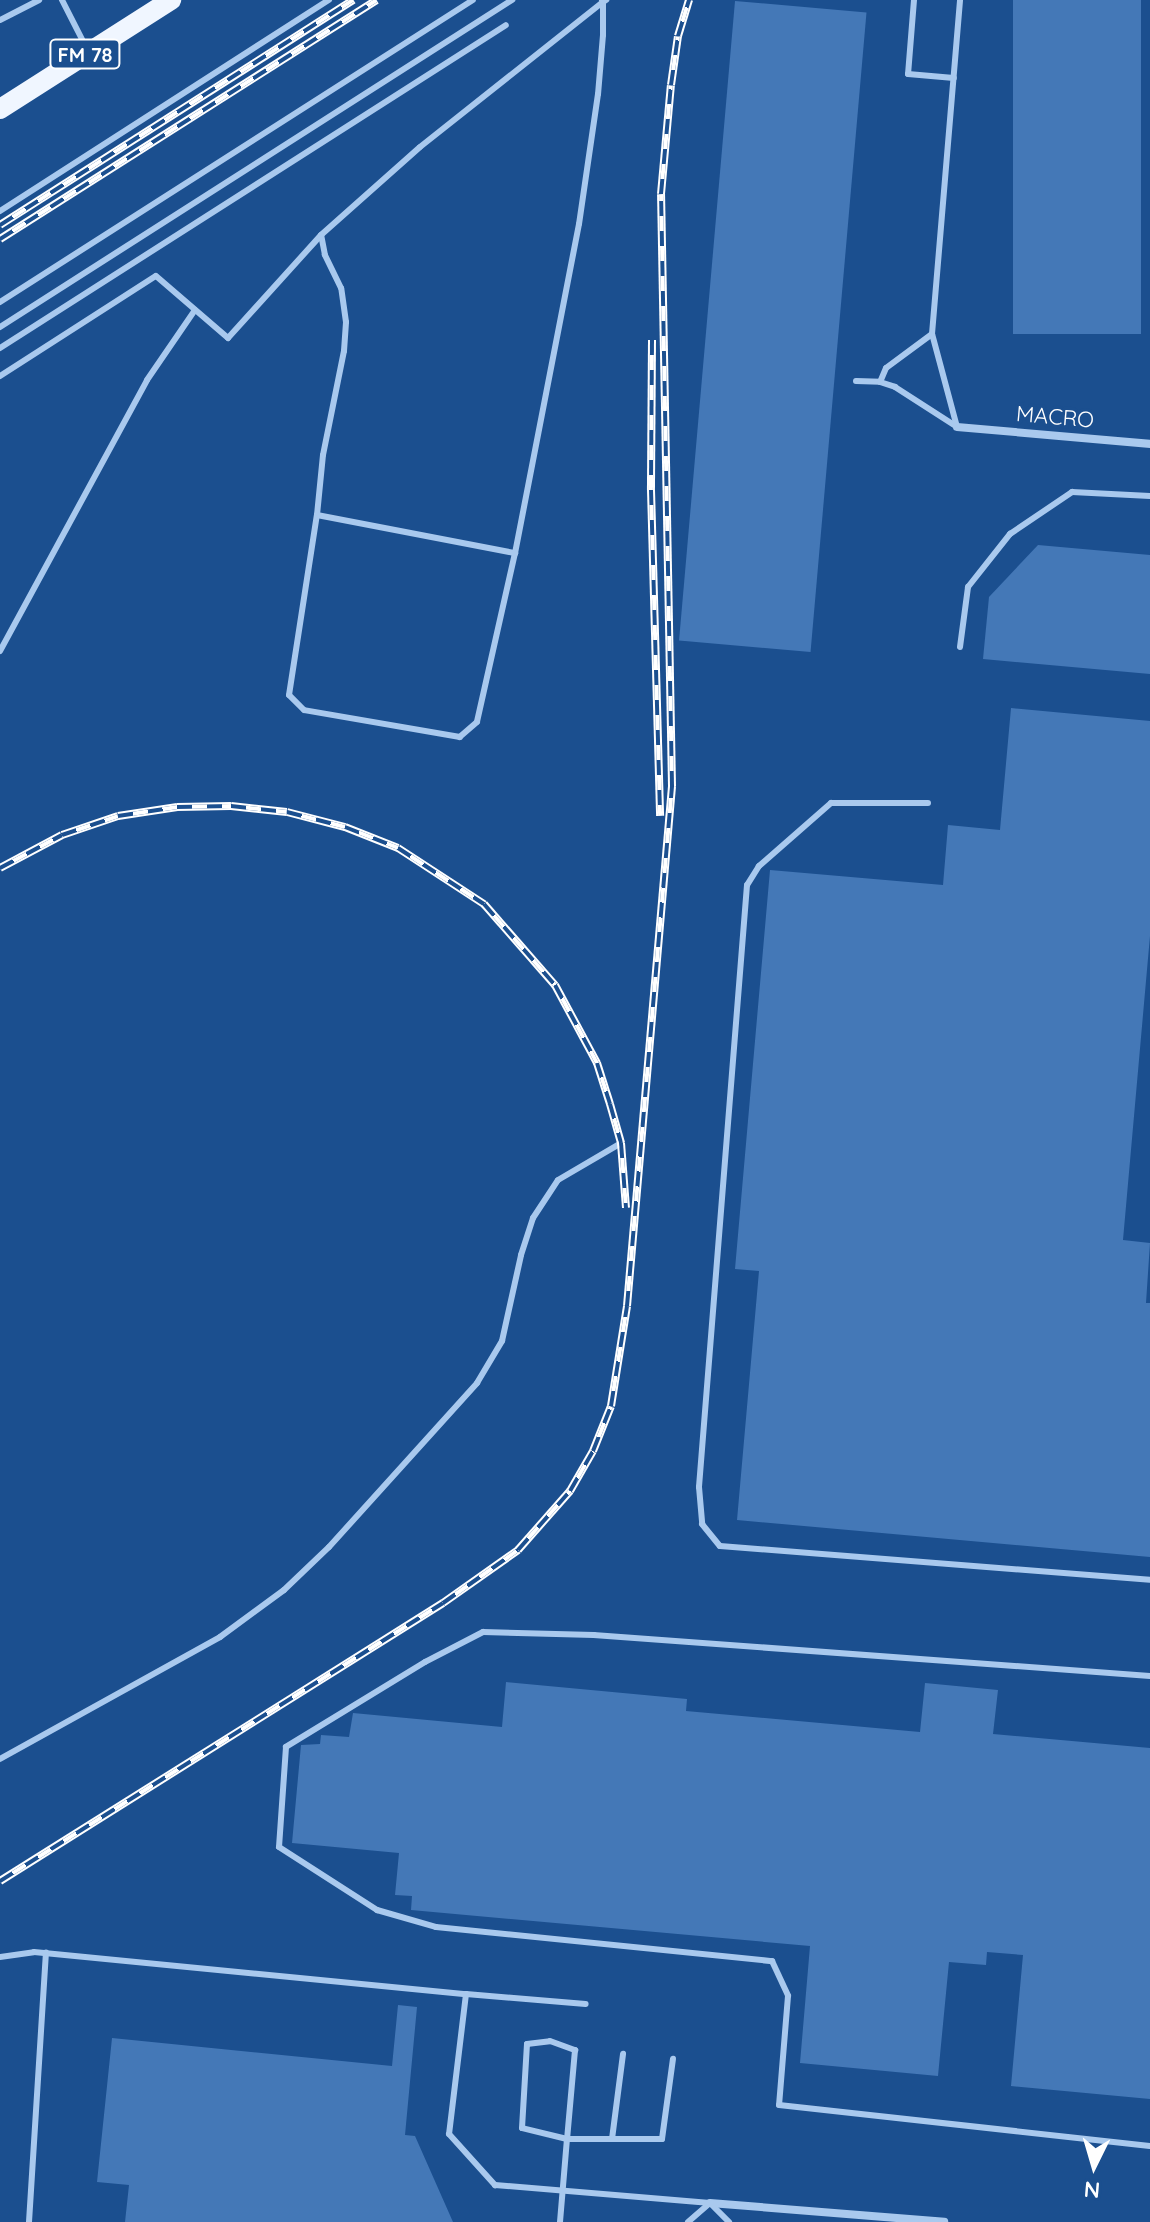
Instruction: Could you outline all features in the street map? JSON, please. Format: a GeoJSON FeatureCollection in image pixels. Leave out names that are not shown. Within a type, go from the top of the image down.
{"type":"FeatureCollection","features":[{"type":"Feature","properties":{"kind":"main road","name":"FM 78"},"geometry":{"type":"LineString","coordinates":[[0,109],[171,0]]}},
{"type":"Feature","properties":{"kind":"street","name":"MACRO"},"geometry":{"type":"LineString","coordinates":[[957,427],[1150,444]]}},
{"type":"Feature","properties":{"kind":"street"},"geometry":{"type":"LineString","coordinates":[[710,2203],[944,2222]]}},
{"type":"Feature","properties":{"kind":"lane"},"geometry":{"type":"LineString","coordinates":[[0,20],[39,0]]}},
{"type":"Feature","properties":{"kind":"lane"},"geometry":{"type":"LineString","coordinates":[[62,0],[88,52]]}},
{"type":"Feature","properties":{"kind":"lane"},"geometry":{"type":"LineString","coordinates":[[0,211],[329,0]]}},
{"type":"Feature","properties":{"kind":"lane"},"geometry":{"type":"LineString","coordinates":[[0,302],[473,0]]}},
{"type":"Feature","properties":{"kind":"lane"},"geometry":{"type":"LineString","coordinates":[[0,327],[512,0]]}},
{"type":"Feature","properties":{"kind":"lane"},"geometry":{"type":"LineString","coordinates":[[914,0],[908,74],[954,78]]}},
{"type":"Feature","properties":{"kind":"lane"},"geometry":{"type":"LineString","coordinates":[[957,427],[932,334],[960,0]]}},
{"type":"Feature","properties":{"kind":"lane"},"geometry":{"type":"LineString","coordinates":[[0,376],[156,276],[228,338],[338,216],[603,1]]}},
{"type":"Feature","properties":{"kind":"lane"},"geometry":{"type":"LineString","coordinates":[[321,235],[325,255],[341,288],[346,322],[344,351],[323,455],[317,515],[289,695],[304,710],[460,737],[477,722],[515,553],[579,224],[598,94],[603,1]]}},
{"type":"Feature","properties":{"kind":"lane"},"geometry":{"type":"LineString","coordinates":[[0,348],[506,25]]}},
{"type":"Feature","properties":{"kind":"lane"},"geometry":{"type":"LineString","coordinates":[[0,651],[147,380],[195,310]]}},
{"type":"Feature","properties":{"kind":"lane"},"geometry":{"type":"LineString","coordinates":[[880,382],[886,368],[932,334]]}},
{"type":"Feature","properties":{"kind":"lane"},"geometry":{"type":"LineString","coordinates":[[856,381],[880,382],[895,387],[957,427]]}},
{"type":"Feature","properties":{"kind":"lane"},"geometry":{"type":"LineString","coordinates":[[960,647],[968,587],[1010,534],[1072,492],[1150,496]]}},
{"type":"Feature","properties":{"kind":"lane"},"geometry":{"type":"LineString","coordinates":[[317,515],[515,553]]}},
{"type":"Feature","properties":{"kind":"lane"},"geometry":{"type":"LineString","coordinates":[[928,803],[831,803],[759,866],[747,885],[699,1487],[702,1524],[720,1546],[1150,1580]]}},
{"type":"Feature","properties":{"kind":"lane"},"geometry":{"type":"LineString","coordinates":[[0,1759],[220,1637],[284,1590],[329,1547],[477,1383],[502,1341],[521,1255],[533,1218],[558,1180],[621,1143]]}},
{"type":"Feature","properties":{"kind":"lane"},"geometry":{"type":"LineString","coordinates":[[1150,1676],[594,1635],[483,1632],[425,1662],[286,1747],[279,1847],[377,1910],[436,1927],[772,1961],[788,1996],[779,2105],[1150,2146]]}},
{"type":"Feature","properties":{"kind":"lane"},"geometry":{"type":"LineString","coordinates":[[29,2222],[46,1953]]}},
{"type":"Feature","properties":{"kind":"lane"},"geometry":{"type":"LineString","coordinates":[[0,1957],[46,1953],[586,2004]]}},
{"type":"Feature","properties":{"kind":"lane"},"geometry":{"type":"LineString","coordinates":[[466,1994],[449,2134],[495,2185],[710,2203],[729,2222]]}},
{"type":"Feature","properties":{"kind":"lane"},"geometry":{"type":"LineString","coordinates":[[560,2222],[567,2139],[575,2050],[550,2041],[527,2044],[522,2128],[567,2139],[662,2139],[673,2059]]}},
{"type":"Feature","properties":{"kind":"lane"},"geometry":{"type":"LineString","coordinates":[[612,2139],[623,2054]]}},
{"type":"Feature","properties":{"kind":"lane"},"geometry":{"type":"LineString","coordinates":[[688,2222],[710,2203]]}},
{"type":"Feature","properties":{"kind":"building"},"geometry":{"type":"Polygon","coordinates":[[[1013,0],[1141,0],[1141,334],[1013,334],[1013,0]]]}},
{"type":"Feature","properties":{"kind":"building"},"geometry":{"type":"Polygon","coordinates":[[[735,1],[866,13],[811,652],[679,641],[735,1]]]}},
{"type":"Feature","properties":{"kind":"building"},"geometry":{"type":"Polygon","coordinates":[[[1038,545],[1150,555],[1150,674],[983,659],[989,597],[1038,545]]]}},
{"type":"Feature","properties":{"kind":"building"},"geometry":{"type":"Polygon","coordinates":[[[1011,708],[1150,721],[1150,936],[1123,1240],[1150,1243],[1146,1303],[1150,1303],[1150,1557],[737,1520],[759,1271],[735,1269],[770,870],[943,885],[948,825],[1000,830],[1011,708]]]}},
{"type":"Feature","properties":{"kind":"building"},"geometry":{"type":"Polygon","coordinates":[[[506,1682],[687,1699],[686,1711],[920,1732],[925,1683],[998,1690],[993,1734],[1150,1748],[1150,2099],[1011,2086],[1023,1955],[987,1952],[986,1965],[949,1962],[938,2076],[800,2063],[810,1946],[411,1910],[412,1896],[395,1895],[399,1853],[292,1843],[301,1745],[320,1744],[321,1735],[349,1737],[353,1713],[502,1727],[506,1682]]]}},
{"type":"Feature","properties":{"kind":"building"},"geometry":{"type":"Polygon","coordinates":[[[398,2005],[417,2007],[405,2135],[415,2136],[453,2222],[125,2222],[129,2185],[97,2182],[112,2038],[392,2066],[398,2005]]]}},
{"type":"Feature","properties":{"kind":"railway"},"geometry":{"type":"LineString","coordinates":[[0,225],[353,0]]}},
{"type":"Feature","properties":{"kind":"railway"},"geometry":{"type":"LineString","coordinates":[[0,239],[377,0]]}},
{"type":"Feature","properties":{"kind":"railway"},"geometry":{"type":"LineString","coordinates":[[0,1881],[443,1603],[518,1550],[570,1491],[593,1451],[611,1406],[627,1306],[672,786],[661,194],[678,36],[689,0]]}},
{"type":"Feature","properties":{"kind":"railway"},"geometry":{"type":"LineString","coordinates":[[652,340],[651,490],[660,816]]}},
{"type":"Feature","properties":{"kind":"railway"},"geometry":{"type":"LineString","coordinates":[[0,868],[62,835],[118,816],[177,807],[231,806],[287,812],[345,827],[398,848],[484,904],[555,985],[597,1063],[621,1143],[626,1208]]}}]}
